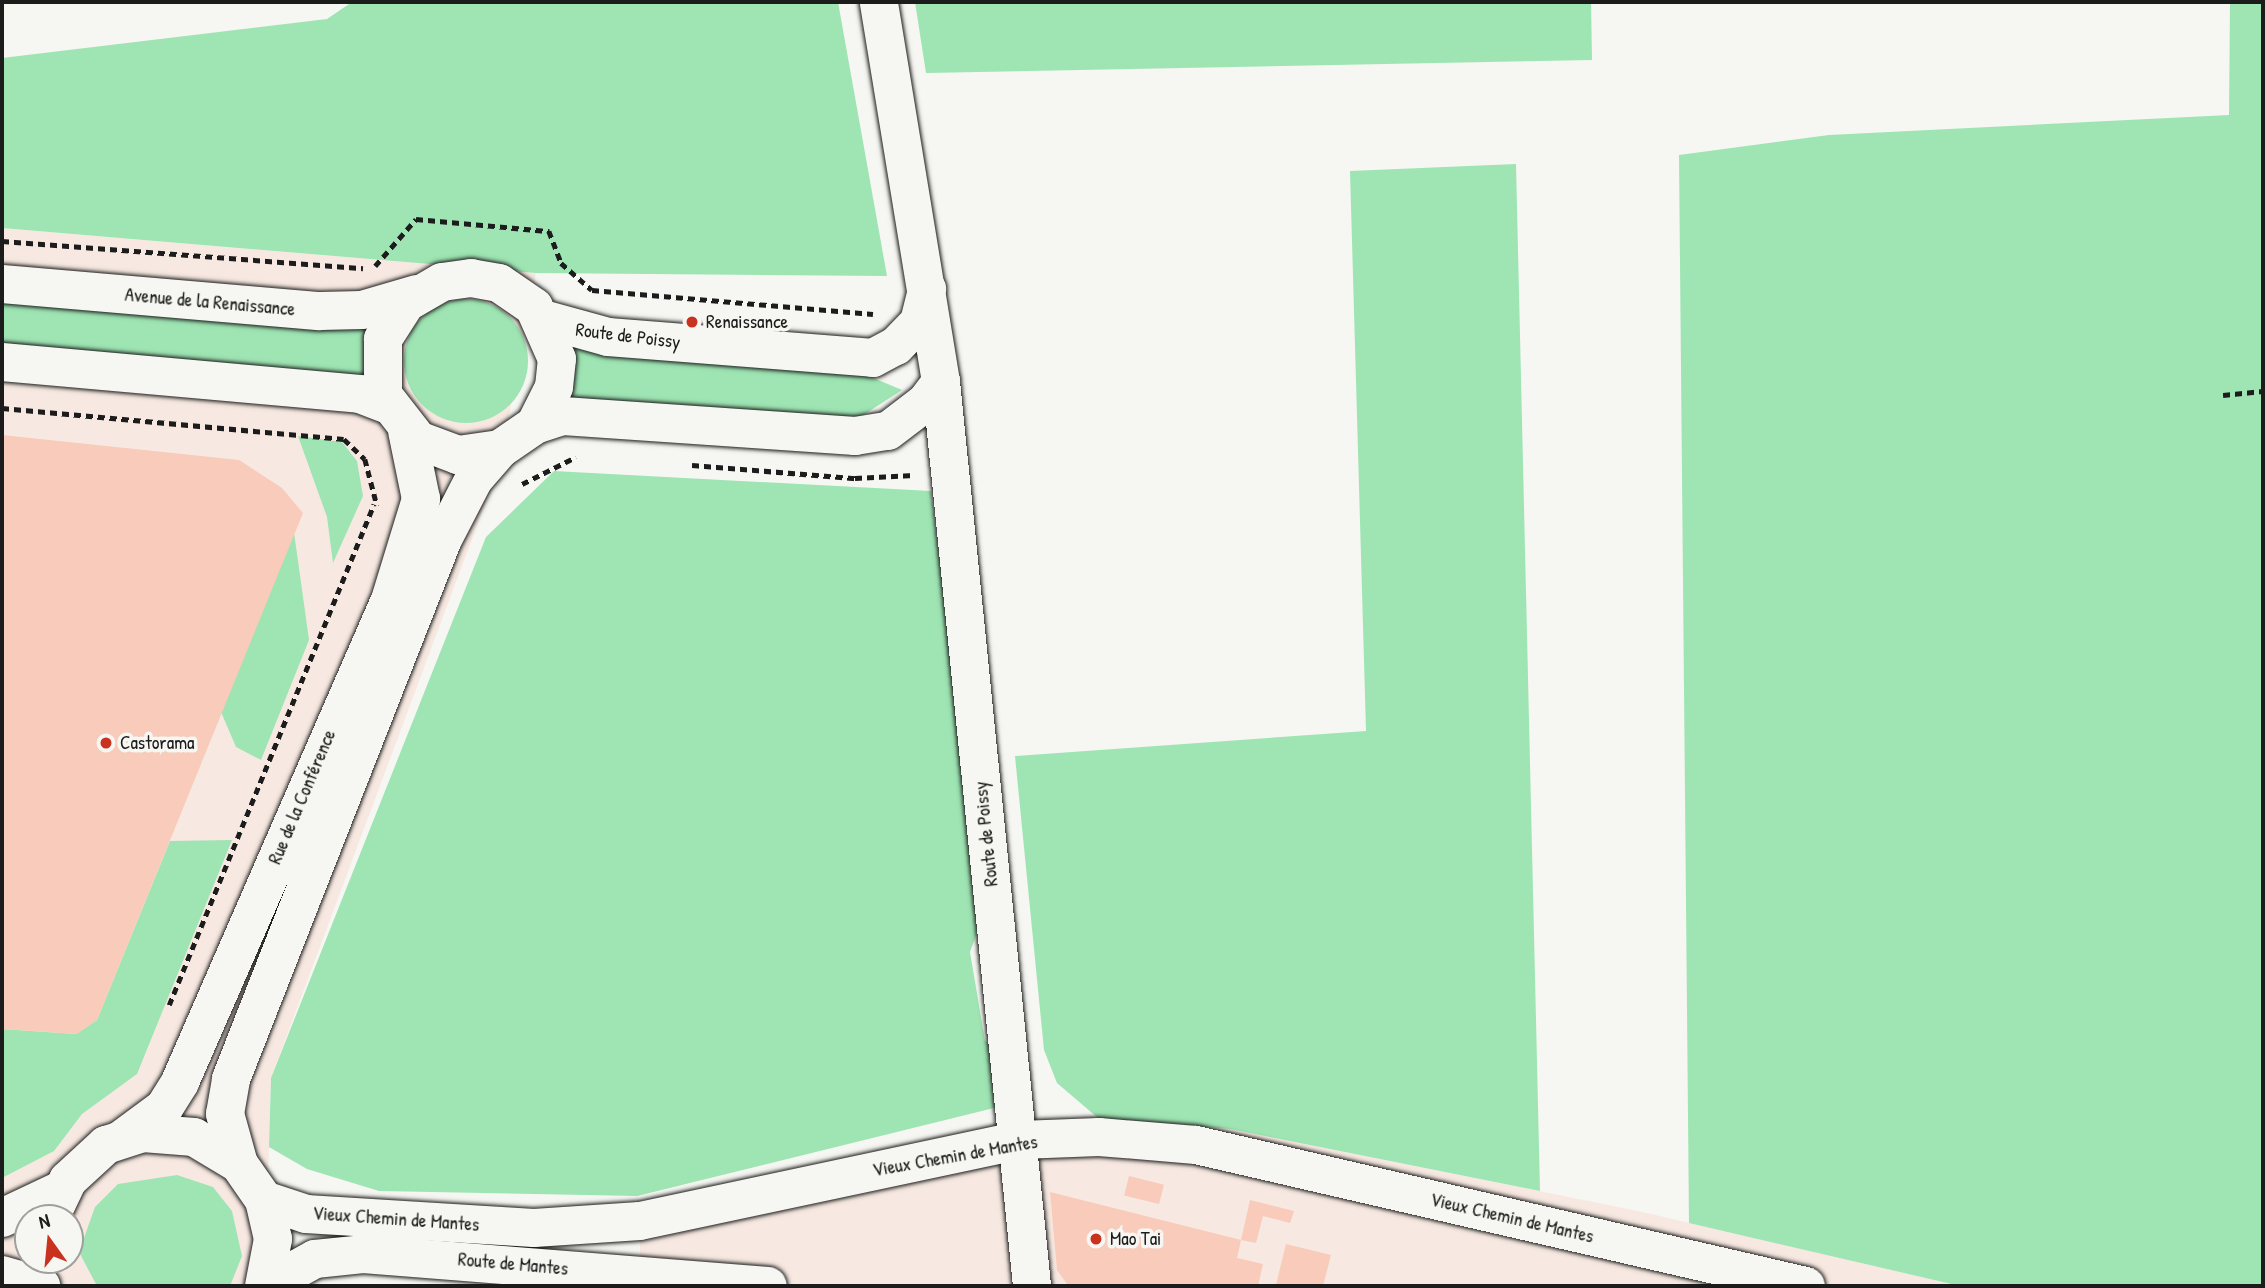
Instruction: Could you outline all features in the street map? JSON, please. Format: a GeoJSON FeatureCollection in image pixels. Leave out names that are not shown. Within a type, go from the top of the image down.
{"type":"FeatureCollection","features":[{"type":"Feature","properties":{"kind":"street","name":"Route de Poissy"},"geometry":{"type":"LineString","coordinates":[[878,2],[941,382],[1020,1140],[1032,1286]]}},
{"type":"Feature","properties":{"kind":"street"},"geometry":{"type":"LineString","coordinates":[[397,418],[379,368],[383,339],[417,294],[456,278],[485,279],[523,297],[543,319],[556,373],[535,425]]}},
{"type":"Feature","properties":{"kind":"street","name":"Avenue de la Renaissance"},"geometry":{"type":"LineString","coordinates":[[2,284],[320,311],[362,310],[417,294]]}},
{"type":"Feature","properties":{"kind":"street","name":"Route de Poissy"},"geometry":{"type":"LineString","coordinates":[[543,319],[608,337],[873,358],[897,346],[919,322],[927,289]]}},
{"type":"Feature","properties":{"kind":"street"},"geometry":{"type":"LineString","coordinates":[[2,362],[360,394],[451,453],[500,449],[535,425],[601,416],[855,436],[902,424],[941,382]]}},
{"type":"Feature","properties":{"kind":"street","name":"Rue de la Conférence"},"geometry":{"type":"LineString","coordinates":[[56,1204],[85,1160],[122,1139],[164,1108],[180,1082],[390,600],[421,499],[397,418]]}},
{"type":"Feature","properties":{"kind":"street","name":"Rue de la Conférence"},"geometry":{"type":"LineString","coordinates":[[239,1164],[225,1114],[231,1079],[443,539],[474,479],[500,449]]}},
{"type":"Feature","properties":{"kind":"street"},"geometry":{"type":"LineString","coordinates":[[122,1139],[182,1134],[239,1164],[264,1200],[273,1239],[265,1286]]}},
{"type":"Feature","properties":{"kind":"street","name":"Vieux Chemin de Mantes"},"geometry":{"type":"LineString","coordinates":[[264,1200],[306,1214],[534,1228],[640,1221],[1020,1140],[1099,1136],[1196,1144],[1806,1286]]}},
{"type":"Feature","properties":{"kind":"street","name":"Route de Mantes"},"geometry":{"type":"LineString","coordinates":[[265,1286],[315,1259],[363,1254],[768,1286]]}},
{"type":"Feature","properties":{"kind":"street"},"geometry":{"type":"LineString","coordinates":[[2,1275],[41,1286]]}},
{"type":"Feature","properties":{"kind":"path"},"geometry":{"type":"LineString","coordinates":[[2223,395],[2263,391]]}},
{"type":"Feature","properties":{"kind":"path"},"geometry":{"type":"LineString","coordinates":[[2,408],[344,439],[365,458],[374,504],[166,1013]]}},
{"type":"Feature","properties":{"kind":"path"},"geometry":{"type":"LineString","coordinates":[[513,490],[566,458],[588,455]]}},
{"type":"Feature","properties":{"kind":"path"},"geometry":{"type":"LineString","coordinates":[[677,464],[856,478],[949,468]]}},
{"type":"Feature","properties":{"kind":"path"},"geometry":{"type":"LineString","coordinates":[[374,504],[387,508]]}},
{"type":"Feature","properties":{"kind":"shaded area"},"geometry":{"type":"Polygon","coordinates":[[[2,228],[536,273],[500,464],[271,1078],[265,1286],[2,1286],[2,228]]]}},
{"type":"Feature","properties":{"kind":"shaded area"},"geometry":{"type":"Polygon","coordinates":[[[1098,1118],[1230,1129],[1638,1211],[1960,1286],[640,1286],[640,1210],[1098,1118]]]}},
{"type":"Feature","properties":{"kind":"green space"},"geometry":{"type":"Polygon","coordinates":[[[352,2],[838,2],[887,276],[536,273],[2,228],[2,58],[327,19],[352,2]]]}},
{"type":"Feature","properties":{"kind":"green space"},"geometry":{"type":"Polygon","coordinates":[[[915,2],[1591,2],[1592,60],[926,73],[915,2]]]}},
{"type":"Feature","properties":{"kind":"green space"},"geometry":{"type":"Polygon","coordinates":[[[2230,2],[2263,2],[2263,1286],[1960,1286],[1689,1223],[1679,155],[1829,135],[2229,115],[2230,2]]]}},
{"type":"Feature","properties":{"kind":"green space"},"geometry":{"type":"Polygon","coordinates":[[[1516,164],[1540,1191],[1230,1129],[1098,1118],[1057,1083],[1044,1050],[1015,756],[1366,731],[1350,171],[1516,164]]]}},
{"type":"Feature","properties":{"kind":"green space"},"geometry":{"type":"Polygon","coordinates":[[[2,296],[382,329],[377,378],[2,345],[2,296]]]}},
{"type":"Feature","properties":{"kind":"green space"},"geometry":{"type":"Polygon","coordinates":[[[466,299],[490,303],[510,317],[524,337],[528,361],[524,385],[510,405],[490,419],[466,423],[442,419],[422,405],[408,385],[404,361],[408,337],[422,317],[442,303],[466,299]]]}},
{"type":"Feature","properties":{"kind":"green space"},"geometry":{"type":"Polygon","coordinates":[[[576,347],[864,374],[902,390],[854,421],[569,402],[576,347]]]}},
{"type":"Feature","properties":{"kind":"green space"},"geometry":{"type":"Polygon","coordinates":[[[298,436],[342,442],[357,461],[363,496],[333,563],[327,517],[298,436]]]}},
{"type":"Feature","properties":{"kind":"green space"},"geometry":{"type":"Polygon","coordinates":[[[554,471],[931,491],[984,914],[970,952],[985,1041],[1003,1052],[1002,1106],[637,1196],[379,1191],[307,1169],[269,1147],[271,1078],[486,537],[554,471]]]}},
{"type":"Feature","properties":{"kind":"green space"},"geometry":{"type":"Polygon","coordinates":[[[293,525],[309,640],[261,760],[236,747],[218,705],[293,525]]]}},
{"type":"Feature","properties":{"kind":"green space"},"geometry":{"type":"Polygon","coordinates":[[[232,840],[137,1074],[82,1114],[54,1151],[2,1178],[2,1029],[76,1034],[97,1020],[170,841],[232,840]]]}},
{"type":"Feature","properties":{"kind":"green space"},"geometry":{"type":"Polygon","coordinates":[[[177,1175],[213,1187],[232,1211],[242,1256],[230,1286],[97,1286],[84,1261],[84,1238],[95,1207],[118,1184],[177,1175]]]}},
{"type":"Feature","properties":{"kind":"building","name":"Castorama"},"geometry":{"type":"Polygon","coordinates":[[[2,435],[239,460],[282,488],[303,513],[97,1020],[77,1034],[2,1029],[2,435]]]}},
{"type":"Feature","properties":{"kind":"building"},"geometry":{"type":"Polygon","coordinates":[[[1129,1176],[1164,1185],[1159,1204],[1124,1195],[1129,1176]]]}},
{"type":"Feature","properties":{"kind":"building"},"geometry":{"type":"Polygon","coordinates":[[[1050,1192],[1241,1240],[1237,1258],[1263,1264],[1258,1286],[1067,1284],[1057,1270],[1050,1192]]]}},
{"type":"Feature","properties":{"kind":"building"},"geometry":{"type":"Polygon","coordinates":[[[1250,1200],[1294,1211],[1290,1223],[1263,1216],[1256,1243],[1241,1240],[1250,1200]]]}},
{"type":"Feature","properties":{"kind":"building"},"geometry":{"type":"Polygon","coordinates":[[[1286,1244],[1331,1255],[1323,1286],[1276,1285],[1286,1244]]]}},
{"type":"Feature","properties":{"kind":"place","name":"Renaissance"},"geometry":{"type":"Point","coordinates":[692,322]}},
{"type":"Feature","properties":{"kind":"place","name":"Castorama"},"geometry":{"type":"Point","coordinates":[106,743]}},
{"type":"Feature","properties":{"kind":"place","name":"Mao Tai"},"geometry":{"type":"Point","coordinates":[1096,1239]}}]}
